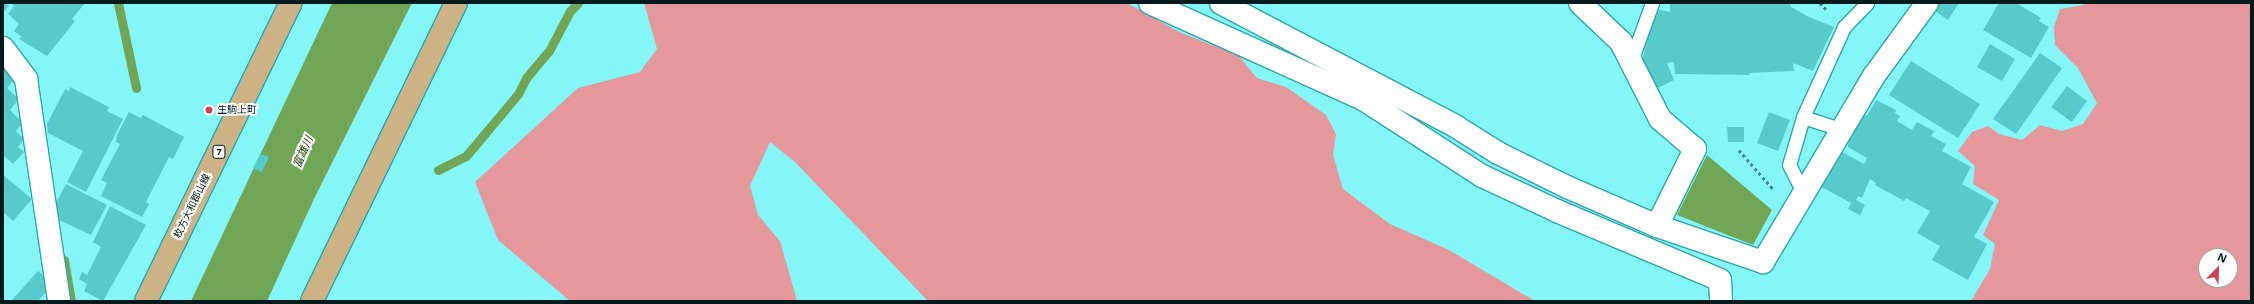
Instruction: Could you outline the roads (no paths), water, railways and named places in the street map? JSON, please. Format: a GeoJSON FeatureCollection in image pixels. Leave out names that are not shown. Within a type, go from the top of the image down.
{"type":"FeatureCollection","features":[{"type":"Feature","properties":{"kind":"main road","name":"枚方大和郡山線"},"geometry":{"type":"LineString","coordinates":[[146,301],[291,3]]}},
{"type":"Feature","properties":{"kind":"main road"},"geometry":{"type":"LineString","coordinates":[[312,301],[456,3]]}},
{"type":"Feature","properties":{"kind":"street"},"geometry":{"type":"LineString","coordinates":[[1150,3],[1364,99],[1482,176],[1556,211],[1720,280],[1721,301]]}},
{"type":"Feature","properties":{"kind":"street"},"geometry":{"type":"LineString","coordinates":[[1221,3],[1455,126],[1498,153],[1567,187],[1657,226],[1763,262],[1791,211],[1841,128],[1874,76],[1927,3]]}},
{"type":"Feature","properties":{"kind":"street"},"geometry":{"type":"LineString","coordinates":[[1580,3],[1621,42],[1660,119],[1695,149],[1657,226]]}},
{"type":"Feature","properties":{"kind":"street"},"geometry":{"type":"LineString","coordinates":[[3,48],[26,79],[60,301]]}},
{"type":"Feature","properties":{"kind":"lane"},"geometry":{"type":"LineString","coordinates":[[1631,61],[1652,3]]}},
{"type":"Feature","properties":{"kind":"lane"},"geometry":{"type":"LineString","coordinates":[[1803,192],[1789,165],[1803,118],[1844,27],[1867,3]]}},
{"type":"Feature","properties":{"kind":"lane"},"geometry":{"type":"LineString","coordinates":[[1803,118],[1841,128]]}},
{"type":"Feature","properties":{"kind":"water","name":"富雄川"},"geometry":{"type":"Polygon","coordinates":[[[332,3],[412,3],[314,199],[267,301],[191,301],[332,3]]]}},
{"type":"Feature","properties":{"kind":"water"},"geometry":{"type":"Polygon","coordinates":[[[1707,155],[1772,210],[1753,245],[1677,215],[1707,155]]]}},
{"type":"Feature","properties":{"kind":"waterway"},"geometry":{"type":"LineString","coordinates":[[118,3],[136,88]]}},
{"type":"Feature","properties":{"kind":"waterway"},"geometry":{"type":"LineString","coordinates":[[438,170],[466,156],[518,94],[526,78],[549,51],[570,11],[578,3]]}},
{"type":"Feature","properties":{"kind":"waterway"},"geometry":{"type":"LineString","coordinates":[[64,260],[71,301]]}},
{"type":"Feature","properties":{"kind":"place","name":"生駒上町"},"geometry":{"type":"Point","coordinates":[209,110]}}]}
